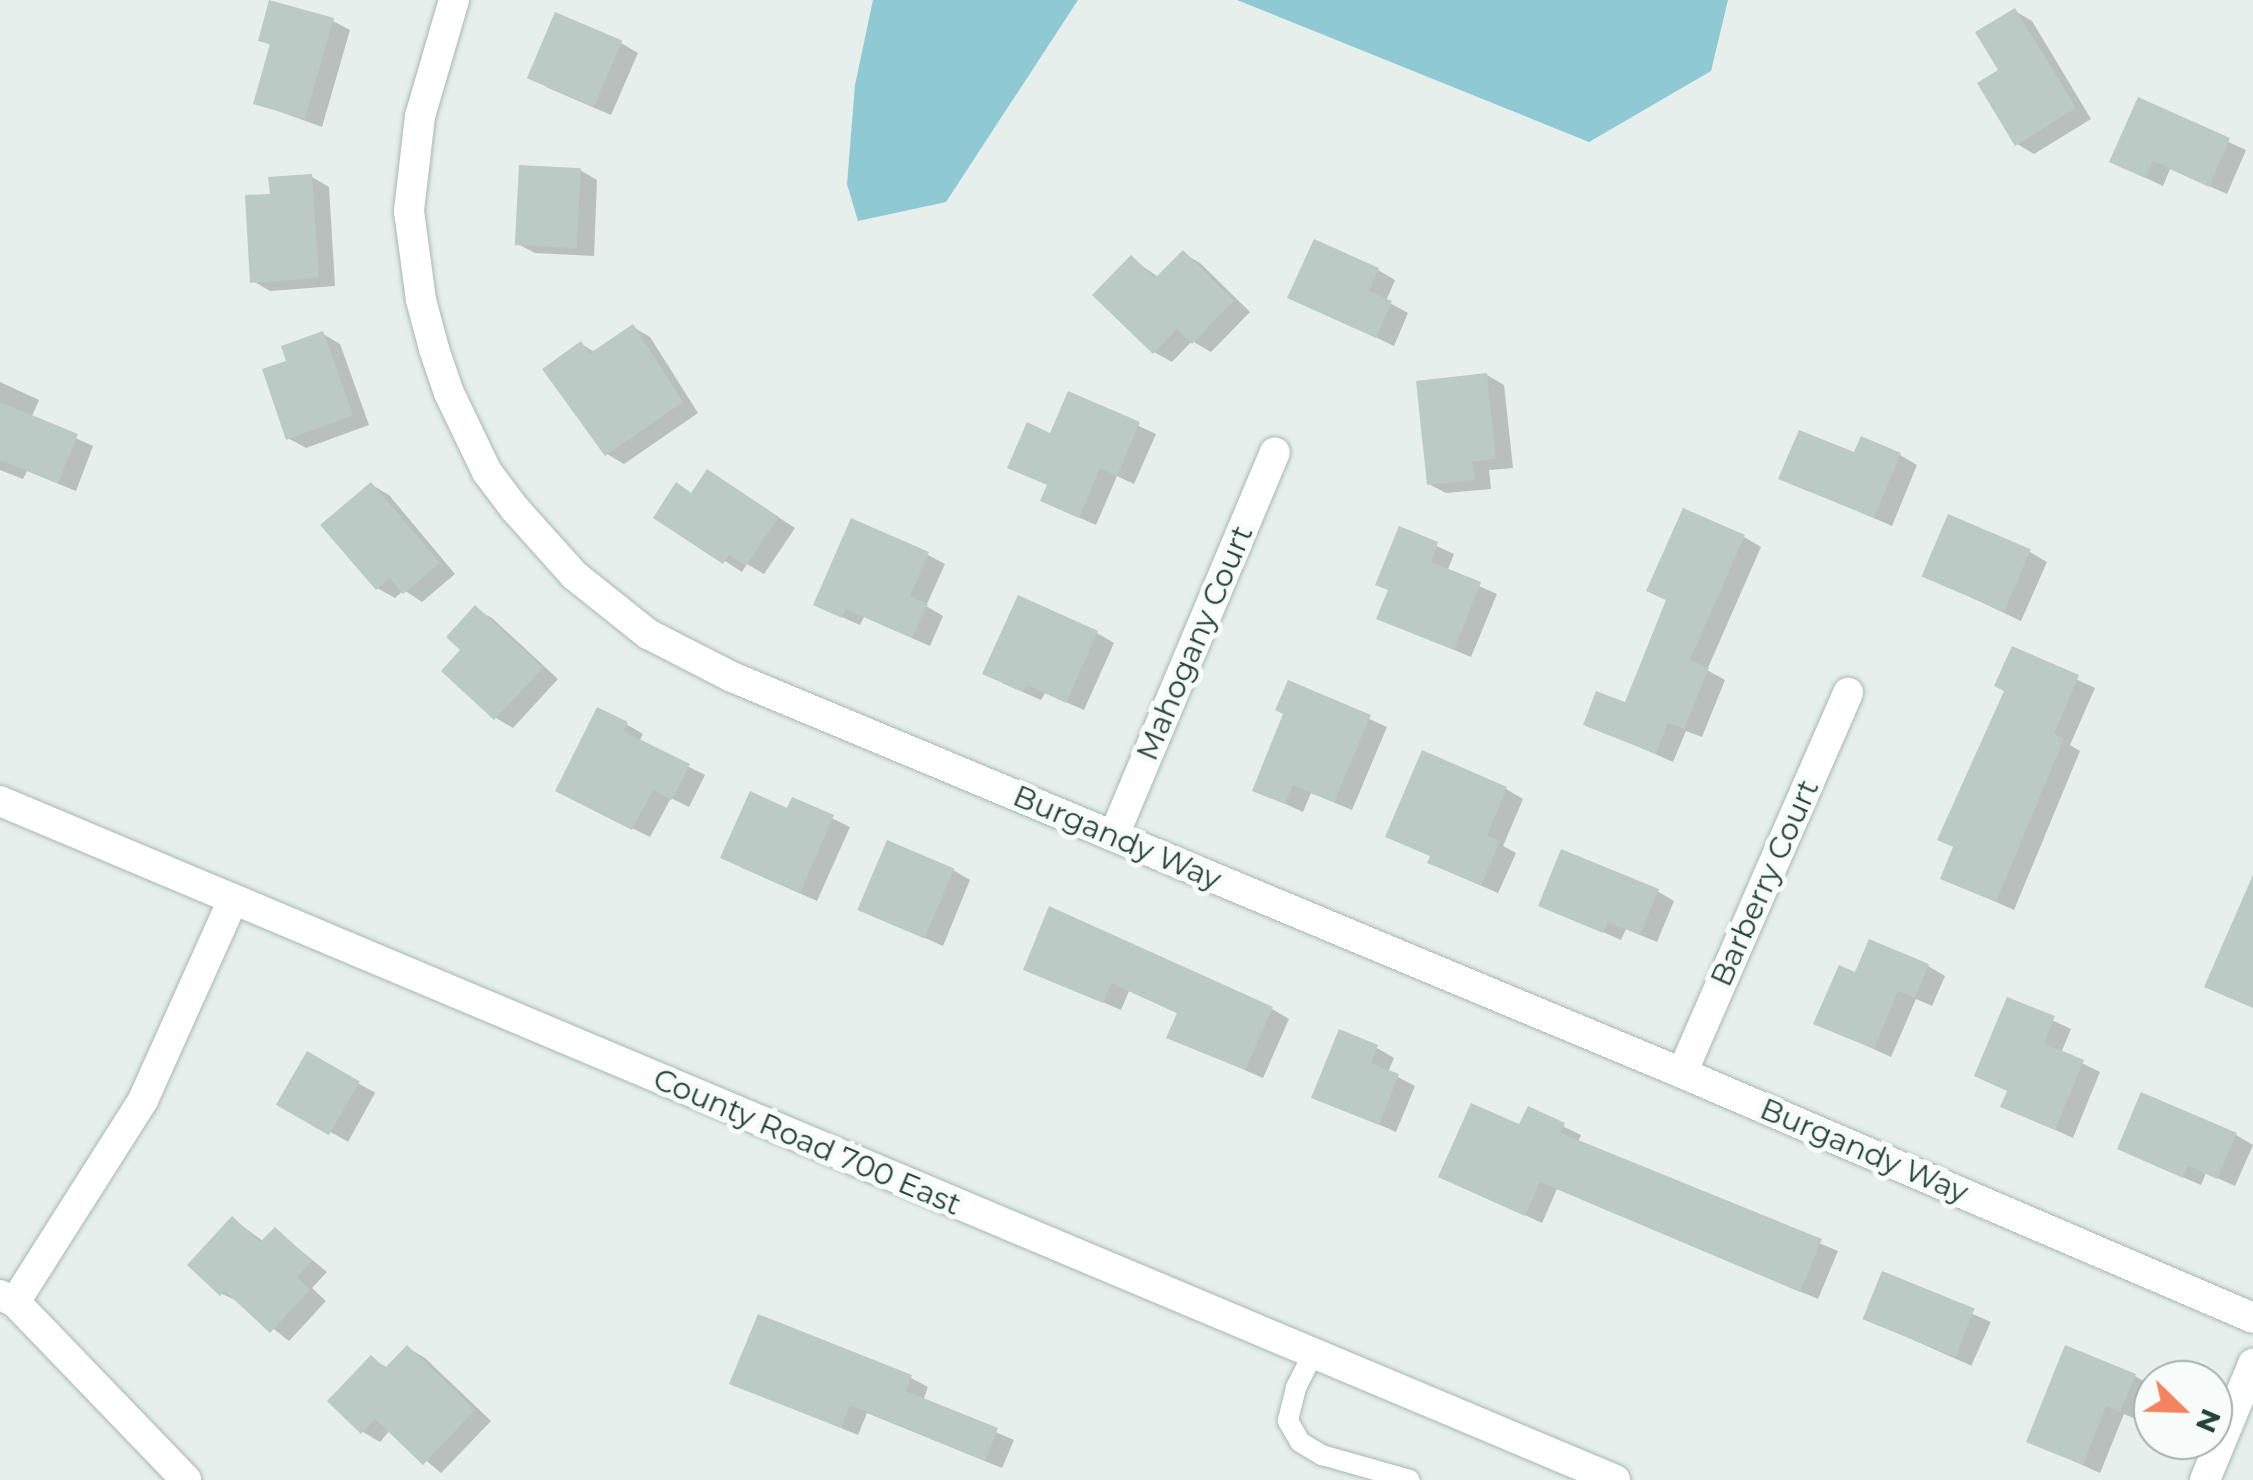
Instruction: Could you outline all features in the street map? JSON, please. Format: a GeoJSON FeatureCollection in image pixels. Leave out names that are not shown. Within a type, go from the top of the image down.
{"type":"FeatureCollection","features":[{"type":"Feature","properties":{"kind":"street","name":"Burgandy Way"},"geometry":{"type":"LineString","coordinates":[[454,0],[431,68],[411,172],[408,211],[414,264],[449,393],[488,472],[515,510],[574,575],[648,634],[732,677],[1470,988],[1682,1073],[2253,1318]]}},
{"type":"Feature","properties":{"kind":"street","name":"Mahogany Court"},"geometry":{"type":"LineString","coordinates":[[1114,835],[1275,452]]}},
{"type":"Feature","properties":{"kind":"street","name":"Barberry Court"},"geometry":{"type":"LineString","coordinates":[[1682,1073],[1848,693]]}},
{"type":"Feature","properties":{"kind":"street","name":"County Road 700 East"},"geometry":{"type":"LineString","coordinates":[[0,801],[232,902],[1614,1480]]}},
{"type":"Feature","properties":{"kind":"street"},"geometry":{"type":"LineString","coordinates":[[186,1480],[7,1298],[143,1100],[232,902]]}},
{"type":"Feature","properties":{"kind":"street"},"geometry":{"type":"LineString","coordinates":[[2205,1480],[2253,1364]]}},
{"type":"Feature","properties":{"kind":"lane"},"geometry":{"type":"LineString","coordinates":[[1314,1354],[1296,1388],[1288,1421],[1300,1442],[1322,1455],[1410,1480]]}},
{"type":"Feature","properties":{"kind":"water"},"geometry":{"type":"Polygon","coordinates":[[[873,0],[1078,0],[946,202],[858,221],[847,184],[855,85],[873,0]]]}},
{"type":"Feature","properties":{"kind":"water"},"geometry":{"type":"Polygon","coordinates":[[[1237,0],[1728,0],[1711,71],[1589,142],[1237,0]]]}},
{"type":"Feature","properties":{"kind":"building"},"geometry":{"type":"Polygon","coordinates":[[[269,0],[334,18],[305,119],[253,104],[270,44],[258,41],[269,0]]]}},
{"type":"Feature","properties":{"kind":"building"},"geometry":{"type":"Polygon","coordinates":[[[2015,8],[2076,108],[2015,146],[1977,83],[1998,70],[1975,32],[2015,8]]]}},
{"type":"Feature","properties":{"kind":"building"},"geometry":{"type":"Polygon","coordinates":[[[555,12],[622,41],[594,107],[527,78],[555,12]]]}},
{"type":"Feature","properties":{"kind":"building"},"geometry":{"type":"Polygon","coordinates":[[[2138,97],[2230,138],[2209,187],[2153,161],[2145,178],[2109,162],[2138,97]]]}},
{"type":"Feature","properties":{"kind":"building"},"geometry":{"type":"Polygon","coordinates":[[[519,165],[581,168],[577,248],[515,245],[519,165]]]}},
{"type":"Feature","properties":{"kind":"building"},"geometry":{"type":"Polygon","coordinates":[[[312,174],[319,278],[250,283],[245,195],[270,194],[268,177],[312,174]]]}},
{"type":"Feature","properties":{"kind":"building"},"geometry":{"type":"Polygon","coordinates":[[[1314,239],[1379,268],[1369,291],[1392,301],[1376,338],[1287,298],[1314,239]]]}},
{"type":"Feature","properties":{"kind":"building"},"geometry":{"type":"Polygon","coordinates":[[[1183,250],[1234,301],[1192,344],[1177,329],[1153,354],[1092,295],[1131,255],[1155,278],[1183,250]]]}},
{"type":"Feature","properties":{"kind":"building"},"geometry":{"type":"Polygon","coordinates":[[[633,324],[683,402],[605,456],[542,369],[581,341],[589,354],[633,324]]]}},
{"type":"Feature","properties":{"kind":"building"},"geometry":{"type":"Polygon","coordinates":[[[323,331],[353,415],[286,440],[262,369],[286,361],[281,346],[323,331]]]}},
{"type":"Feature","properties":{"kind":"building"},"geometry":{"type":"Polygon","coordinates":[[[1487,373],[1496,459],[1472,462],[1475,480],[1427,485],[1416,381],[1487,373]]]}},
{"type":"Feature","properties":{"kind":"building"},"geometry":{"type":"Polygon","coordinates":[[[1068,391],[1140,422],[1117,476],[1100,468],[1079,518],[1040,501],[1047,485],[1007,468],[1027,422],[1050,433],[1068,391]]]}},
{"type":"Feature","properties":{"kind":"building"},"geometry":{"type":"Polygon","coordinates":[[[0,402],[78,434],[58,483],[0,460],[0,402]]]}},
{"type":"Feature","properties":{"kind":"building"},"geometry":{"type":"Polygon","coordinates":[[[1799,430],[1854,452],[1861,436],[1901,453],[1874,518],[1778,479],[1799,430]]]}},
{"type":"Feature","properties":{"kind":"building"},"geometry":{"type":"Polygon","coordinates":[[[707,469],[779,517],[746,566],[729,555],[723,564],[653,518],[676,482],[691,493],[707,469]]]}},
{"type":"Feature","properties":{"kind":"building"},"geometry":{"type":"Polygon","coordinates":[[[371,482],[440,563],[403,594],[390,578],[376,590],[320,525],[371,482]]]}},
{"type":"Feature","properties":{"kind":"building"},"geometry":{"type":"Polygon","coordinates":[[[1683,508],[1745,535],[1690,660],[1709,668],[1684,729],[1668,723],[1656,754],[1583,725],[1596,691],[1625,702],[1666,600],[1646,591],[1683,508]]]}},
{"type":"Feature","properties":{"kind":"building"},"geometry":{"type":"Polygon","coordinates":[[[1948,514],[2031,549],[2004,612],[1921,577],[1948,514]]]}},
{"type":"Feature","properties":{"kind":"building"},"geometry":{"type":"Polygon","coordinates":[[[851,518],[929,552],[910,596],[928,604],[912,638],[846,609],[842,618],[813,605],[851,518]]]}},
{"type":"Feature","properties":{"kind":"building"},"geometry":{"type":"Polygon","coordinates":[[[1399,526],[1438,542],[1431,562],[1481,582],[1454,650],[1376,619],[1388,590],[1375,585],[1399,526]]]}},
{"type":"Feature","properties":{"kind":"building"},"geometry":{"type":"Polygon","coordinates":[[[1018,595],[1098,631],[1066,703],[1027,685],[1023,692],[982,674],[1018,595]]]}},
{"type":"Feature","properties":{"kind":"building"},"geometry":{"type":"Polygon","coordinates":[[[475,605],[543,668],[494,720],[441,671],[460,650],[446,637],[475,605]]]}},
{"type":"Feature","properties":{"kind":"building"},"geometry":{"type":"Polygon","coordinates":[[[2012,646],[2079,675],[2054,734],[2064,739],[1996,902],[1940,879],[1953,847],[1937,840],[2004,691],[1994,686],[2012,646]]]}},
{"type":"Feature","properties":{"kind":"building"},"geometry":{"type":"Polygon","coordinates":[[[1288,680],[1371,715],[1334,802],[1293,785],[1285,804],[1252,791],[1283,714],[1275,710],[1288,680]]]}},
{"type":"Feature","properties":{"kind":"building"},"geometry":{"type":"Polygon","coordinates":[[[597,707],[628,722],[623,731],[690,764],[672,800],[653,790],[632,830],[555,791],[597,707]]]}},
{"type":"Feature","properties":{"kind":"building"},"geometry":{"type":"Polygon","coordinates":[[[1422,750],[1507,787],[1487,836],[1500,841],[1481,885],[1427,863],[1430,856],[1385,837],[1422,750]]]}},
{"type":"Feature","properties":{"kind":"building"},"geometry":{"type":"Polygon","coordinates":[[[750,791],[787,808],[792,797],[834,815],[800,893],[720,858],[750,791]]]}},
{"type":"Feature","properties":{"kind":"building"},"geometry":{"type":"Polygon","coordinates":[[[887,840],[954,869],[925,938],[857,910],[887,840]]]}},
{"type":"Feature","properties":{"kind":"building"},"geometry":{"type":"Polygon","coordinates":[[[1561,849],[1659,889],[1640,935],[1608,922],[1603,933],[1538,906],[1561,849]]]}},
{"type":"Feature","properties":{"kind":"building"},"geometry":{"type":"Polygon","coordinates":[[[2253,875],[2253,1008],[2204,987],[2253,875]]]}},
{"type":"Feature","properties":{"kind":"building"},"geometry":{"type":"Polygon","coordinates":[[[1049,906],[1273,1007],[1245,1070],[1166,1038],[1177,1013],[1111,983],[1103,1003],[1023,970],[1049,906]]]}},
{"type":"Feature","properties":{"kind":"building"},"geometry":{"type":"Polygon","coordinates":[[[1869,939],[1929,964],[1915,998],[1898,991],[1874,1049],[1813,1024],[1839,965],[1855,972],[1869,939]]]}},
{"type":"Feature","properties":{"kind":"building"},"geometry":{"type":"Polygon","coordinates":[[[2007,997],[2055,1016],[2044,1043],[2084,1060],[2055,1130],[2000,1107],[2007,1091],[1974,1076],[2007,997]]]}},
{"type":"Feature","properties":{"kind":"building"},"geometry":{"type":"Polygon","coordinates":[[[1339,1029],[1378,1045],[1371,1063],[1399,1074],[1379,1125],[1311,1098],[1339,1029]]]}},
{"type":"Feature","properties":{"kind":"building"},"geometry":{"type":"Polygon","coordinates":[[[307,1051],[360,1082],[329,1135],[276,1105],[307,1051]]]}},
{"type":"Feature","properties":{"kind":"building"},"geometry":{"type":"Polygon","coordinates":[[[2141,1092],[2237,1133],[2217,1179],[2188,1166],[2183,1178],[2117,1149],[2141,1092]]]}},
{"type":"Feature","properties":{"kind":"building"},"geometry":{"type":"Polygon","coordinates":[[[1471,1103],[1519,1124],[1528,1106],[1565,1123],[1561,1133],[1822,1239],[1800,1292],[1540,1182],[1525,1216],[1438,1177],[1471,1103]]]}},
{"type":"Feature","properties":{"kind":"building"},"geometry":{"type":"Polygon","coordinates":[[[232,1216],[260,1242],[275,1227],[312,1261],[297,1277],[310,1290],[270,1333],[225,1291],[220,1296],[187,1265],[232,1216]]]}},
{"type":"Feature","properties":{"kind":"building"},"geometry":{"type":"Polygon","coordinates":[[[1882,1271],[1975,1308],[1955,1357],[1863,1319],[1882,1271]]]}},
{"type":"Feature","properties":{"kind":"building"},"geometry":{"type":"Polygon","coordinates":[[[758,1314],[912,1375],[906,1391],[998,1428],[985,1461],[850,1405],[841,1428],[729,1384],[758,1314]]]}},
{"type":"Feature","properties":{"kind":"building"},"geometry":{"type":"Polygon","coordinates":[[[407,1345],[475,1410],[423,1465],[375,1419],[361,1434],[327,1401],[371,1355],[385,1368],[407,1345]]]}},
{"type":"Feature","properties":{"kind":"building"},"geometry":{"type":"Polygon","coordinates":[[[2065,1345],[2133,1373],[2120,1412],[2106,1406],[2083,1465],[2026,1442],[2065,1345]]]}}]}
